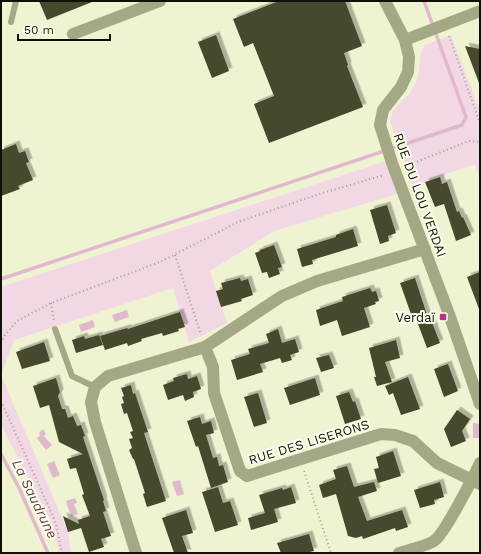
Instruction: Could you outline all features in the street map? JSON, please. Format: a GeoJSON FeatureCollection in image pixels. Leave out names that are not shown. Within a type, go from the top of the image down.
{"type":"FeatureCollection","features":[{"type":"Feature","properties":{"kind":"street"},"geometry":{"type":"LineString","coordinates":[[74,34],[160,1]]}},
{"type":"Feature","properties":{"kind":"street","name":"RUE DU LOU VERDAI"},"geometry":{"type":"LineString","coordinates":[[385,1],[404,40],[409,58],[408,72],[401,86],[383,110],[380,125],[394,167],[450,314],[480,404]]}},
{"type":"Feature","properties":{"kind":"street"},"geometry":{"type":"LineString","coordinates":[[404,40],[480,11]]}},
{"type":"Feature","properties":{"kind":"street"},"geometry":{"type":"LineString","coordinates":[[136,553],[94,416],[91,402],[95,387],[108,376],[205,347],[282,296],[316,281],[425,249]]}},
{"type":"Feature","properties":{"kind":"street","name":"RUE DES LISERONS"},"geometry":{"type":"LineString","coordinates":[[205,347],[213,367],[214,393],[240,471],[247,476],[381,434],[395,435],[413,441],[437,463],[476,482]]}},
{"type":"Feature","properties":{"kind":"street"},"geometry":{"type":"LineString","coordinates":[[399,553],[435,541],[476,482],[480,463]]}},
{"type":"Feature","properties":{"kind":"lane"},"geometry":{"type":"LineString","coordinates":[[11,22],[16,1]]}},
{"type":"Feature","properties":{"kind":"lane"},"geometry":{"type":"LineString","coordinates":[[55,329],[72,376],[95,387]]}},
{"type":"Feature","properties":{"kind":"path"},"geometry":{"type":"LineString","coordinates":[[444,25],[480,124]]}},
{"type":"Feature","properties":{"kind":"path"},"geometry":{"type":"LineString","coordinates":[[1,343],[5,335],[17,321],[51,303],[160,262],[238,222],[469,141],[480,142]]}},
{"type":"Feature","properties":{"kind":"path"},"geometry":{"type":"LineString","coordinates":[[175,255],[205,347]]}},
{"type":"Feature","properties":{"kind":"path"},"geometry":{"type":"LineString","coordinates":[[51,303],[55,329]]}},
{"type":"Feature","properties":{"kind":"path"},"geometry":{"type":"LineString","coordinates":[[1,400],[56,523],[62,553]]}},
{"type":"Feature","properties":{"kind":"path"},"geometry":{"type":"LineString","coordinates":[[300,460],[331,553]]}},
{"type":"Feature","properties":{"kind":"shaded area"},"geometry":{"type":"Polygon","coordinates":[[[451,35],[478,106],[480,105],[480,180],[475,164],[412,186],[390,121],[393,111],[410,93],[418,78],[421,52],[425,45],[451,35]]]}},
{"type":"Feature","properties":{"kind":"shaded area"},"geometry":{"type":"Polygon","coordinates":[[[389,160],[400,193],[274,231],[210,271],[227,323],[189,342],[173,288],[14,340],[1,375],[1,287],[389,160]]]}},
{"type":"Feature","properties":{"kind":"shaded area"},"geometry":{"type":"Polygon","coordinates":[[[127,310],[129,317],[115,322],[112,315],[127,310]]]}},
{"type":"Feature","properties":{"kind":"shaded area"},"geometry":{"type":"Polygon","coordinates":[[[93,320],[95,327],[81,332],[79,325],[93,320]]]}},
{"type":"Feature","properties":{"kind":"shaded area"},"geometry":{"type":"Polygon","coordinates":[[[1,375],[68,532],[71,553],[58,553],[58,547],[50,519],[1,425],[1,375]]]}},
{"type":"Feature","properties":{"kind":"shaded area"},"geometry":{"type":"Polygon","coordinates":[[[473,423],[480,424],[480,438],[473,438],[473,423]]]}},
{"type":"Feature","properties":{"kind":"shaded area"},"geometry":{"type":"Polygon","coordinates":[[[43,429],[46,434],[44,436],[52,445],[46,450],[37,438],[43,429]]]}},
{"type":"Feature","properties":{"kind":"shaded area"},"geometry":{"type":"Polygon","coordinates":[[[54,461],[60,475],[53,478],[47,464],[54,461]]]}},
{"type":"Feature","properties":{"kind":"shaded area"},"geometry":{"type":"Polygon","coordinates":[[[180,480],[184,494],[177,496],[172,482],[180,480]]]}},
{"type":"Feature","properties":{"kind":"shaded area"},"geometry":{"type":"Polygon","coordinates":[[[75,498],[77,503],[74,504],[78,514],[71,517],[66,501],[75,498]]]}},
{"type":"Feature","properties":{"kind":"building"},"geometry":{"type":"Polygon","coordinates":[[[39,1],[92,1],[92,2],[47,20],[39,1]]]}},
{"type":"Feature","properties":{"kind":"building"},"geometry":{"type":"Polygon","coordinates":[[[279,1],[345,1],[362,46],[344,53],[347,66],[363,107],[269,143],[254,104],[274,96],[253,43],[244,47],[233,19],[279,1]]]}},
{"type":"Feature","properties":{"kind":"building"},"geometry":{"type":"Polygon","coordinates":[[[216,35],[229,71],[212,78],[198,42],[216,35]]]}},
{"type":"Feature","properties":{"kind":"building"},"geometry":{"type":"Polygon","coordinates":[[[465,46],[480,49],[480,83],[479,83],[465,46]]]}},
{"type":"Feature","properties":{"kind":"building"},"geometry":{"type":"Polygon","coordinates":[[[16,144],[19,153],[25,151],[29,162],[26,163],[33,180],[18,186],[20,189],[1,196],[1,150],[16,144]]]}},
{"type":"Feature","properties":{"kind":"building"},"geometry":{"type":"Polygon","coordinates":[[[440,177],[442,184],[447,182],[457,212],[459,211],[462,218],[463,217],[471,235],[456,241],[444,204],[435,207],[425,182],[440,177]]]}},
{"type":"Feature","properties":{"kind":"building"},"geometry":{"type":"Polygon","coordinates":[[[387,205],[396,233],[388,236],[389,241],[380,244],[370,210],[387,205]]]}},
{"type":"Feature","properties":{"kind":"building"},"geometry":{"type":"Polygon","coordinates":[[[353,229],[358,246],[312,260],[313,264],[302,267],[297,249],[336,237],[336,235],[353,229]]]}},
{"type":"Feature","properties":{"kind":"building"},"geometry":{"type":"Polygon","coordinates":[[[274,245],[282,267],[278,268],[280,274],[269,278],[267,272],[262,273],[255,253],[274,245]]]}},
{"type":"Feature","properties":{"kind":"building"},"geometry":{"type":"Polygon","coordinates":[[[480,272],[480,309],[479,309],[467,277],[480,272]]]}},
{"type":"Feature","properties":{"kind":"building"},"geometry":{"type":"Polygon","coordinates":[[[240,278],[241,281],[248,279],[253,295],[241,299],[242,301],[221,307],[216,291],[223,289],[221,283],[240,278]]]}},
{"type":"Feature","properties":{"kind":"building"},"geometry":{"type":"Polygon","coordinates":[[[415,278],[428,318],[430,317],[440,343],[427,348],[415,316],[412,317],[400,283],[415,278]]]}},
{"type":"Feature","properties":{"kind":"building"},"geometry":{"type":"Polygon","coordinates":[[[370,288],[372,292],[376,291],[379,301],[375,302],[376,304],[364,308],[370,327],[342,336],[337,320],[320,326],[316,310],[343,301],[342,297],[370,288]]]}},
{"type":"Feature","properties":{"kind":"building"},"geometry":{"type":"Polygon","coordinates":[[[180,312],[185,327],[178,329],[179,331],[163,336],[162,333],[141,339],[142,341],[128,346],[127,343],[105,350],[100,336],[127,328],[128,329],[180,312]]]}},
{"type":"Feature","properties":{"kind":"building"},"geometry":{"type":"Polygon","coordinates":[[[278,329],[282,343],[295,339],[299,352],[290,355],[292,360],[282,363],[280,358],[260,364],[263,372],[237,380],[231,360],[250,354],[248,349],[269,343],[266,334],[278,329]]]}},
{"type":"Feature","properties":{"kind":"building"},"geometry":{"type":"Polygon","coordinates":[[[99,335],[103,345],[76,353],[72,340],[84,336],[85,339],[99,335]]]}},
{"type":"Feature","properties":{"kind":"building"},"geometry":{"type":"Polygon","coordinates":[[[396,340],[400,358],[385,362],[392,382],[377,386],[369,348],[396,340]]]}},
{"type":"Feature","properties":{"kind":"building"},"geometry":{"type":"Polygon","coordinates":[[[44,342],[50,361],[22,369],[16,352],[44,342]]]}},
{"type":"Feature","properties":{"kind":"building"},"geometry":{"type":"Polygon","coordinates":[[[329,355],[334,368],[321,372],[316,358],[329,355]]]}},
{"type":"Feature","properties":{"kind":"building"},"geometry":{"type":"Polygon","coordinates":[[[448,364],[458,391],[444,397],[434,369],[448,364]]]}},
{"type":"Feature","properties":{"kind":"building"},"geometry":{"type":"Polygon","coordinates":[[[187,374],[188,379],[197,376],[201,389],[193,392],[194,397],[185,401],[183,395],[168,400],[163,385],[174,381],[173,378],[187,374]]]}},
{"type":"Feature","properties":{"kind":"building"},"geometry":{"type":"Polygon","coordinates":[[[408,377],[420,409],[401,415],[393,393],[389,395],[385,386],[408,377]]]}},
{"type":"Feature","properties":{"kind":"building"},"geometry":{"type":"Polygon","coordinates":[[[56,378],[60,392],[58,396],[62,409],[65,409],[68,418],[73,416],[77,426],[81,425],[85,436],[83,437],[104,500],[106,511],[103,512],[111,536],[101,539],[104,547],[89,552],[81,528],[68,532],[63,516],[79,524],[78,520],[90,516],[82,495],[84,494],[76,468],[70,469],[67,459],[83,454],[59,442],[49,405],[40,408],[33,386],[56,378]]]}},
{"type":"Feature","properties":{"kind":"building"},"geometry":{"type":"Polygon","coordinates":[[[315,378],[320,395],[290,405],[284,388],[315,378]]]}},
{"type":"Feature","properties":{"kind":"building"},"geometry":{"type":"Polygon","coordinates":[[[131,385],[148,432],[144,433],[166,501],[147,507],[143,494],[145,493],[134,459],[129,450],[132,448],[129,439],[133,438],[130,432],[133,431],[127,413],[124,414],[121,404],[124,403],[122,397],[124,396],[121,388],[131,385]]]}},
{"type":"Feature","properties":{"kind":"building"},"geometry":{"type":"Polygon","coordinates":[[[349,392],[353,402],[355,401],[361,419],[345,424],[336,396],[349,392]]]}},
{"type":"Feature","properties":{"kind":"building"},"geometry":{"type":"Polygon","coordinates":[[[258,393],[267,423],[254,427],[244,397],[258,393]]]}},
{"type":"Feature","properties":{"kind":"building"},"geometry":{"type":"Polygon","coordinates":[[[457,410],[470,419],[462,431],[466,441],[451,447],[444,429],[457,410]]]}},
{"type":"Feature","properties":{"kind":"building"},"geometry":{"type":"Polygon","coordinates":[[[200,417],[202,424],[211,421],[214,433],[206,435],[213,458],[217,457],[219,466],[223,465],[228,482],[211,488],[198,446],[196,447],[187,421],[200,417]]]}},
{"type":"Feature","properties":{"kind":"building"},"geometry":{"type":"Polygon","coordinates":[[[393,451],[401,476],[378,483],[374,469],[379,468],[376,457],[393,451]]]}},
{"type":"Feature","properties":{"kind":"building"},"geometry":{"type":"Polygon","coordinates":[[[347,466],[354,487],[374,482],[377,491],[358,497],[367,521],[402,510],[408,527],[396,531],[395,528],[363,539],[362,536],[356,538],[348,536],[336,494],[323,498],[319,485],[336,479],[333,470],[347,466]]]}},
{"type":"Feature","properties":{"kind":"building"},"geometry":{"type":"Polygon","coordinates":[[[440,482],[444,497],[434,500],[435,504],[420,508],[414,490],[440,482]]]}},
{"type":"Feature","properties":{"kind":"building"},"geometry":{"type":"Polygon","coordinates":[[[218,487],[223,503],[230,501],[238,525],[215,532],[202,492],[218,487]]]}},
{"type":"Feature","properties":{"kind":"building"},"geometry":{"type":"Polygon","coordinates":[[[291,487],[296,503],[274,509],[278,522],[251,530],[248,518],[265,513],[259,495],[282,488],[283,490],[291,487]]]}},
{"type":"Feature","properties":{"kind":"building"},"geometry":{"type":"Polygon","coordinates":[[[186,510],[193,533],[182,536],[188,553],[174,553],[162,518],[186,510]]]}},
{"type":"Feature","properties":{"kind":"building"},"geometry":{"type":"Polygon","coordinates":[[[309,534],[314,551],[305,553],[281,553],[277,543],[309,534]]]}},
{"type":"Feature","properties":{"kind":"waterway"},"geometry":{"type":"LineString","coordinates":[[1,279],[462,125],[466,117],[424,1]]}},
{"type":"Feature","properties":{"kind":"waterway","name":"La Saudrune"},"geometry":{"type":"LineString","coordinates":[[1,454],[19,488],[48,553]]}},
{"type":"Feature","properties":{"kind":"place","name":"Verdaï"},"geometry":{"type":"Point","coordinates":[443,317]}}]}
